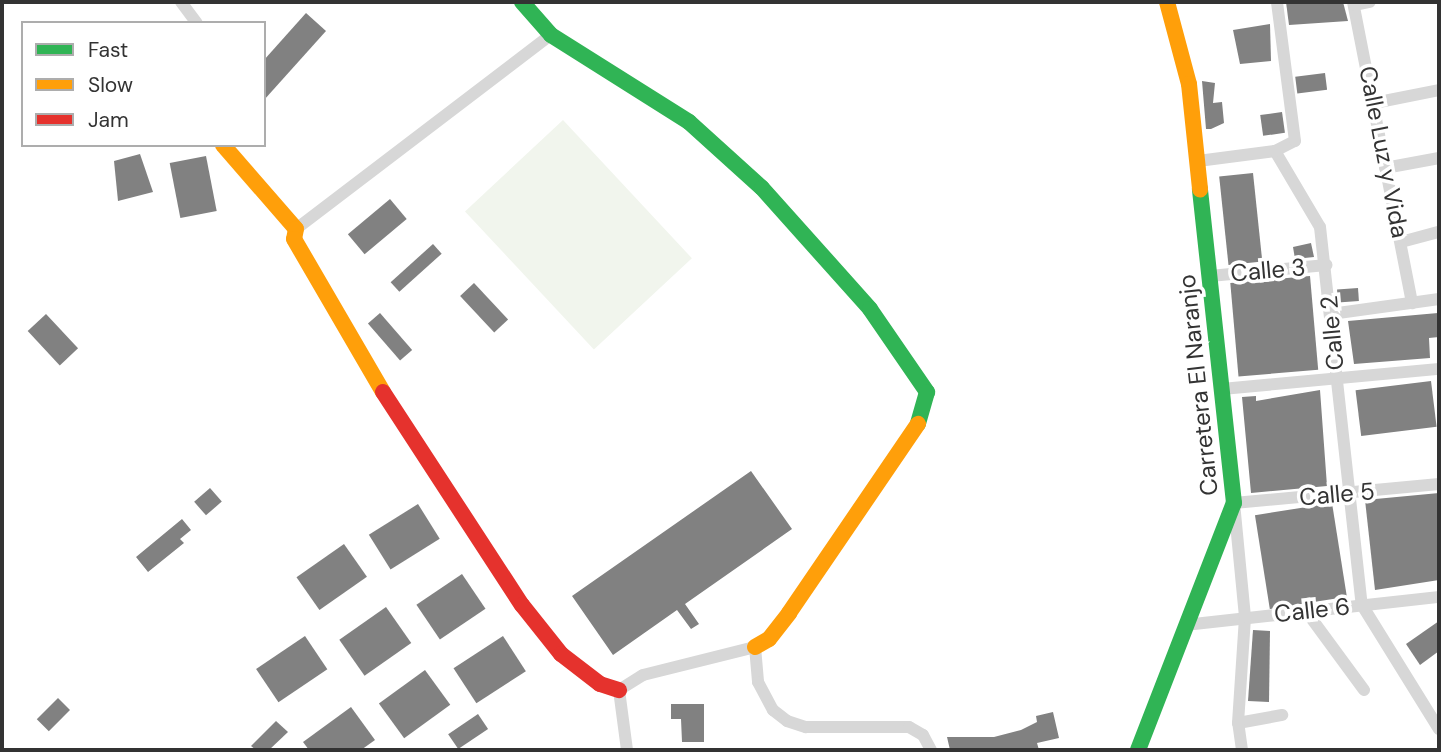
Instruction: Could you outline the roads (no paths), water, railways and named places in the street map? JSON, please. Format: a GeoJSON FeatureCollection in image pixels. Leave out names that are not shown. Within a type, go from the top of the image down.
{"type":"FeatureCollection","features":[{"type":"Feature","properties":{"kind":"street"},"geometry":{"type":"LineString","coordinates":[[181,2],[195,21]]}},
{"type":"Feature","properties":{"kind":"street"},"geometry":{"type":"LineString","coordinates":[[225,147],[296,229],[295,239],[329,300],[494,567],[561,654],[600,684],[619,690],[643,675],[755,647],[789,612],[917,429],[927,392],[887,330],[762,188],[689,122],[551,35],[522,2]]}},
{"type":"Feature","properties":{"kind":"street","name":"Carretera El Naranjo"},"geometry":{"type":"LineString","coordinates":[[1138,750],[1234,503],[1198,161],[1181,44],[1167,2]]}},
{"type":"Feature","properties":{"kind":"street"},"geometry":{"type":"LineString","coordinates":[[1198,161],[1275,151],[1295,141],[1296,129],[1277,2]]}},
{"type":"Feature","properties":{"kind":"street"},"geometry":{"type":"LineString","coordinates":[[1354,3],[1370,2]]}},
{"type":"Feature","properties":{"kind":"street","name":"Calle Luz y Vida"},"geometry":{"type":"LineString","coordinates":[[1354,3],[1412,303]]}},
{"type":"Feature","properties":{"kind":"street"},"geometry":{"type":"LineString","coordinates":[[296,229],[551,35]]}},
{"type":"Feature","properties":{"kind":"street"},"geometry":{"type":"LineString","coordinates":[[1374,103],[1439,90]]}},
{"type":"Feature","properties":{"kind":"street","name":"Calle 2"},"geometry":{"type":"LineString","coordinates":[[1275,151],[1315,217],[1326,265],[1347,493],[1362,605]]}},
{"type":"Feature","properties":{"kind":"street"},"geometry":{"type":"LineString","coordinates":[[1385,168],[1439,158]]}},
{"type":"Feature","properties":{"kind":"street"},"geometry":{"type":"LineString","coordinates":[[1401,242],[1439,232]]}},
{"type":"Feature","properties":{"kind":"street","name":"Calle 3"},"geometry":{"type":"LineString","coordinates":[[1210,276],[1326,265]]}},
{"type":"Feature","properties":{"kind":"street"},"geometry":{"type":"LineString","coordinates":[[1331,314],[1439,299]]}},
{"type":"Feature","properties":{"kind":"street"},"geometry":{"type":"LineString","coordinates":[[1222,389],[1336,375],[1439,369]]}},
{"type":"Feature","properties":{"kind":"street","name":"Calle 5"},"geometry":{"type":"LineString","coordinates":[[1234,503],[1439,484]]}},
{"type":"Feature","properties":{"kind":"street"},"geometry":{"type":"LineString","coordinates":[[1234,503],[1245,617],[1238,723],[1242,750]]}},
{"type":"Feature","properties":{"kind":"street","name":"Calle 6"},"geometry":{"type":"LineString","coordinates":[[1185,625],[1439,597]]}},
{"type":"Feature","properties":{"kind":"street"},"geometry":{"type":"LineString","coordinates":[[1362,605],[1439,729]]}},
{"type":"Feature","properties":{"kind":"street"},"geometry":{"type":"LineString","coordinates":[[1306,611],[1364,690]]}},
{"type":"Feature","properties":{"kind":"street"},"geometry":{"type":"LineString","coordinates":[[755,647],[758,682],[773,710],[787,721],[806,727],[909,727],[923,735],[931,750]]}},
{"type":"Feature","properties":{"kind":"street"},"geometry":{"type":"LineString","coordinates":[[619,690],[627,750]]}},
{"type":"Feature","properties":{"kind":"street"},"geometry":{"type":"LineString","coordinates":[[1238,723],[1282,715]]}}]}
